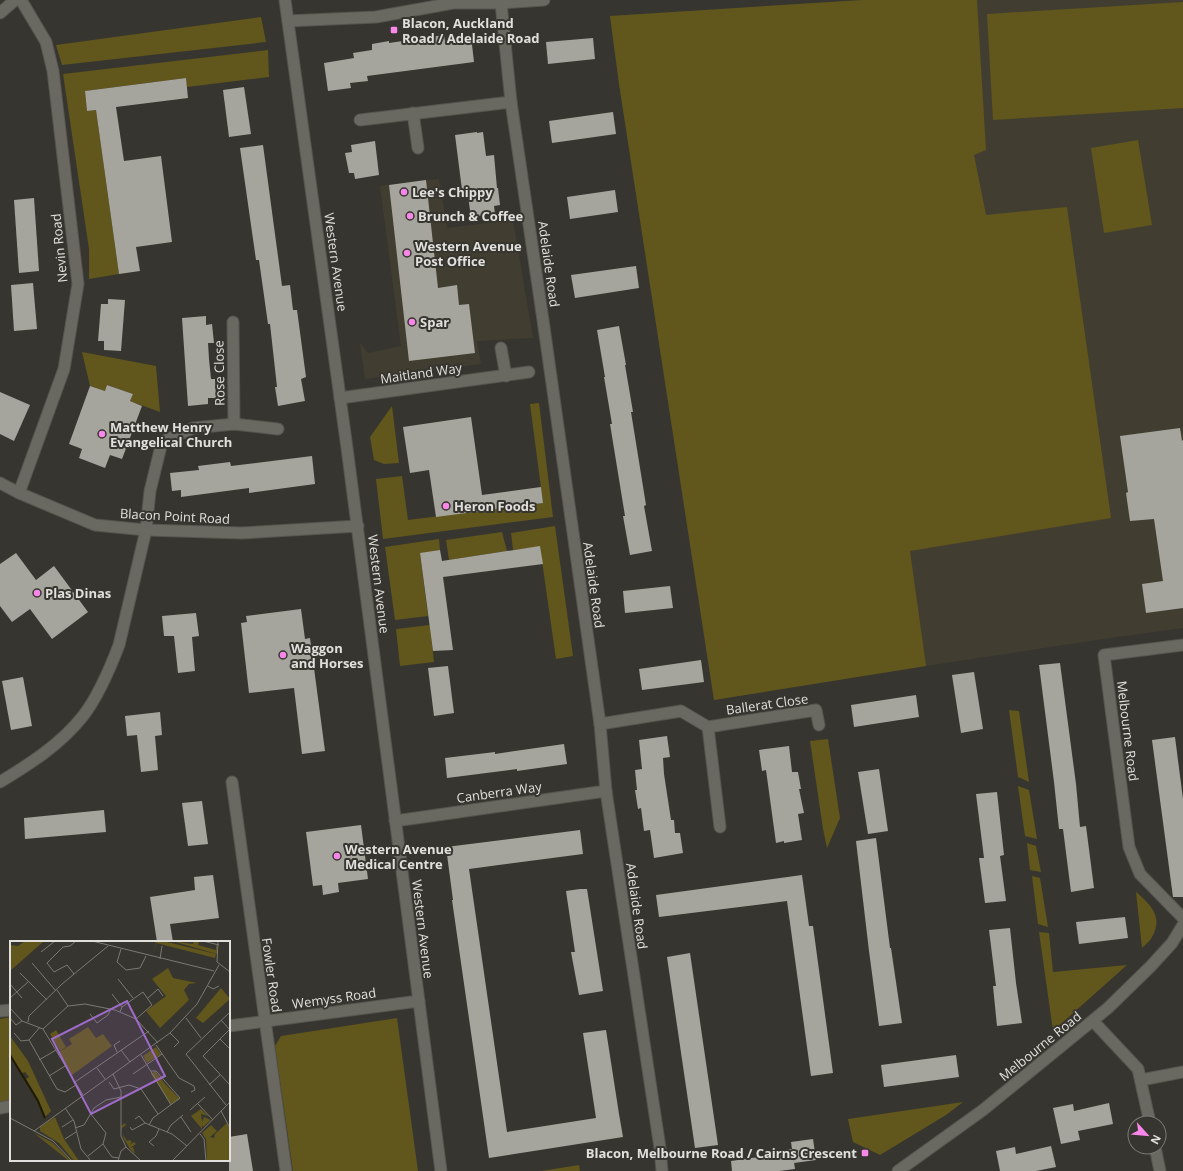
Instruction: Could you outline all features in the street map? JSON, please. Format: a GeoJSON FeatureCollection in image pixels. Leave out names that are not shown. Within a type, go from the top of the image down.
{"type":"FeatureCollection","features":[{"type":"Feature","properties":{"kind":"street"},"geometry":{"type":"LineString","coordinates":[[0,13],[15,0]]}},
{"type":"Feature","properties":{"kind":"street","name":"Nevin Road"},"geometry":{"type":"LineString","coordinates":[[19,493],[64,369],[78,284],[53,71],[46,42],[21,0]]}},
{"type":"Feature","properties":{"kind":"street","name":"Western Avenue"},"geometry":{"type":"LineString","coordinates":[[285,0],[358,526],[441,1171]]}},
{"type":"Feature","properties":{"kind":"street"},"geometry":{"type":"LineString","coordinates":[[288,21],[376,17],[453,2],[501,3],[544,0]]}},
{"type":"Feature","properties":{"kind":"street","name":"Adelaide Road"},"geometry":{"type":"LineString","coordinates":[[501,3],[511,102],[600,724],[606,790],[660,1148],[662,1171]]}},
{"type":"Feature","properties":{"kind":"street"},"geometry":{"type":"LineString","coordinates":[[360,120],[511,102]]}},
{"type":"Feature","properties":{"kind":"street"},"geometry":{"type":"LineString","coordinates":[[413,113],[418,148]]}},
{"type":"Feature","properties":{"kind":"street","name":"Rose Close"},"geometry":{"type":"LineString","coordinates":[[232,322],[234,424]]}},
{"type":"Feature","properties":{"kind":"street"},"geometry":{"type":"LineString","coordinates":[[501,348],[506,376]]}},
{"type":"Feature","properties":{"kind":"street","name":"Maitland Way"},"geometry":{"type":"LineString","coordinates":[[340,398],[529,372]]}},
{"type":"Feature","properties":{"kind":"street","name":"Rose Close"},"geometry":{"type":"LineString","coordinates":[[146,530],[150,491],[162,442],[193,428],[234,424],[278,429]]}},
{"type":"Feature","properties":{"kind":"street","name":"Blacon Point Road"},"geometry":{"type":"LineString","coordinates":[[0,483],[19,493],[95,525],[146,530],[242,533],[358,526]]}},
{"type":"Feature","properties":{"kind":"street"},"geometry":{"type":"LineString","coordinates":[[0,782],[25,768],[62,739],[84,715],[95,697],[113,662],[119,645],[146,530]]}},
{"type":"Feature","properties":{"kind":"street","name":"Melbourne Road"},"geometry":{"type":"LineString","coordinates":[[1183,645],[1104,655],[1128,847],[1140,874],[1183,918]]}},
{"type":"Feature","properties":{"kind":"street","name":"Ballerat Close"},"geometry":{"type":"LineString","coordinates":[[708,727],[816,710],[819,725]]}},
{"type":"Feature","properties":{"kind":"street"},"geometry":{"type":"LineString","coordinates":[[600,724],[681,711],[708,727],[720,827]]}},
{"type":"Feature","properties":{"kind":"street","name":"Fowler Road"},"geometry":{"type":"LineString","coordinates":[[232,782],[286,1171]]}},
{"type":"Feature","properties":{"kind":"street","name":"Canberra Way"},"geometry":{"type":"LineString","coordinates":[[395,821],[606,790]]}},
{"type":"Feature","properties":{"kind":"street","name":"Melbourne Road"},"geometry":{"type":"LineString","coordinates":[[899,1171],[983,1110],[1093,1021],[1151,966],[1172,943],[1183,925]]}},
{"type":"Feature","properties":{"kind":"street","name":"Wemyss Road"},"geometry":{"type":"LineString","coordinates":[[230,1026],[419,1001]]}},
{"type":"Feature","properties":{"kind":"street"},"geometry":{"type":"LineString","coordinates":[[0,1011],[10,1010]]}},
{"type":"Feature","properties":{"kind":"street"},"geometry":{"type":"LineString","coordinates":[[1093,1021],[1138,1069],[1148,1115]]}},
{"type":"Feature","properties":{"kind":"street"},"geometry":{"type":"LineString","coordinates":[[1140,1080],[1183,1072]]}},
{"type":"Feature","properties":{"kind":"street"},"geometry":{"type":"LineString","coordinates":[[0,1108],[10,1106]]}},
{"type":"Feature","properties":{"kind":"street"},"geometry":{"type":"LineString","coordinates":[[1157,1155],[1160,1171]]}},
{"type":"Feature","properties":{"kind":"shaded area"},"geometry":{"type":"Polygon","coordinates":[[[862,0],[1183,0],[1183,628],[926,666],[714,700],[619,84],[610,16],[862,0]]]}},
{"type":"Feature","properties":{"kind":"shaded area"},"geometry":{"type":"Polygon","coordinates":[[[862,0],[977,0],[986,150],[974,155],[986,215],[1067,207],[1111,518],[910,551],[926,666],[714,700],[619,84],[610,16],[862,0]]]}},
{"type":"Feature","properties":{"kind":"shaded area"},"geometry":{"type":"Polygon","coordinates":[[[1183,2],[1183,108],[993,120],[987,14],[1183,2]]]}},
{"type":"Feature","properties":{"kind":"shaded area"},"geometry":{"type":"Polygon","coordinates":[[[261,17],[266,42],[62,65],[56,45],[261,17]]]}},
{"type":"Feature","properties":{"kind":"shaded area"},"geometry":{"type":"Polygon","coordinates":[[[268,50],[269,77],[187,87],[186,78],[85,91],[87,111],[96,110],[119,274],[89,279],[89,249],[63,74],[268,50]]]}},
{"type":"Feature","properties":{"kind":"shaded area"},"geometry":{"type":"Polygon","coordinates":[[[1138,140],[1152,225],[1104,233],[1091,148],[1138,140]]]}},
{"type":"Feature","properties":{"kind":"shaded area"},"geometry":{"type":"Polygon","coordinates":[[[439,179],[447,228],[513,220],[533,338],[477,341],[481,364],[365,379],[360,343],[368,353],[401,346],[380,186],[439,179]]]}},
{"type":"Feature","properties":{"kind":"shaded area"},"geometry":{"type":"Polygon","coordinates":[[[82,352],[156,366],[160,412],[130,401],[133,394],[108,385],[105,391],[90,386],[82,352]]]}},
{"type":"Feature","properties":{"kind":"shaded area"},"geometry":{"type":"Polygon","coordinates":[[[539,403],[553,517],[383,539],[376,479],[402,476],[408,520],[543,503],[530,404],[539,403]]]}},
{"type":"Feature","properties":{"kind":"shaded area"},"geometry":{"type":"Polygon","coordinates":[[[392,406],[399,463],[384,464],[374,460],[370,437],[392,406]]]}},
{"type":"Feature","properties":{"kind":"shaded area"},"geometry":{"type":"Polygon","coordinates":[[[555,526],[573,656],[556,659],[540,547],[513,550],[511,533],[555,526]]]}},
{"type":"Feature","properties":{"kind":"shaded area"},"geometry":{"type":"Polygon","coordinates":[[[502,532],[507,551],[449,560],[446,540],[502,532]]]}},
{"type":"Feature","properties":{"kind":"shaded area"},"geometry":{"type":"Polygon","coordinates":[[[439,539],[440,550],[420,554],[428,616],[395,620],[385,547],[439,539]]]}},
{"type":"Feature","properties":{"kind":"shaded area"},"geometry":{"type":"Polygon","coordinates":[[[430,625],[434,662],[400,666],[396,629],[430,625]]]}},
{"type":"Feature","properties":{"kind":"shaded area"},"geometry":{"type":"Polygon","coordinates":[[[1009,710],[1019,711],[1029,782],[1018,777],[1009,710]]]}},
{"type":"Feature","properties":{"kind":"shaded area"},"geometry":{"type":"Polygon","coordinates":[[[828,739],[840,818],[827,848],[810,741],[828,739]]]}},
{"type":"Feature","properties":{"kind":"shaded area"},"geometry":{"type":"Polygon","coordinates":[[[1018,786],[1029,790],[1037,839],[1025,836],[1018,786]]]}},
{"type":"Feature","properties":{"kind":"shaded area"},"geometry":{"type":"Polygon","coordinates":[[[1027,843],[1036,846],[1041,872],[1030,870],[1027,843]]]}},
{"type":"Feature","properties":{"kind":"shaded area"},"geometry":{"type":"Polygon","coordinates":[[[1032,876],[1040,878],[1048,927],[1038,924],[1032,876]]]}},
{"type":"Feature","properties":{"kind":"shaded area"},"geometry":{"type":"Polygon","coordinates":[[[1136,892],[1150,906],[1154,912],[1157,923],[1151,938],[1142,948],[1136,892]]]}},
{"type":"Feature","properties":{"kind":"shaded area"},"geometry":{"type":"Polygon","coordinates":[[[1039,932],[1049,933],[1053,972],[1127,965],[1053,1031],[1039,932]]]}},
{"type":"Feature","properties":{"kind":"shaded area"},"geometry":{"type":"Polygon","coordinates":[[[10,1017],[10,1101],[0,1103],[0,1019],[10,1017]]]}},
{"type":"Feature","properties":{"kind":"shaded area"},"geometry":{"type":"Polygon","coordinates":[[[397,1018],[418,1171],[293,1171],[275,1046],[281,1036],[397,1018]]]}},
{"type":"Feature","properties":{"kind":"shaded area"},"geometry":{"type":"Polygon","coordinates":[[[963,1102],[946,1115],[880,1155],[853,1142],[848,1119],[963,1102]]]}},
{"type":"Feature","properties":{"kind":"shaded area"},"geometry":{"type":"Polygon","coordinates":[[[579,1165],[580,1171],[541,1171],[579,1165]]]}},
{"type":"Feature","properties":{"kind":"building"},"geometry":{"type":"Polygon","coordinates":[[[444,35],[445,41],[471,36],[474,62],[367,76],[368,81],[350,83],[351,88],[328,91],[324,63],[354,58],[353,53],[372,50],[372,44],[444,35]]]}},
{"type":"Feature","properties":{"kind":"building"},"geometry":{"type":"Polygon","coordinates":[[[593,38],[595,59],[548,64],[546,42],[593,38]]]}},
{"type":"Feature","properties":{"kind":"building"},"geometry":{"type":"Polygon","coordinates":[[[186,78],[188,98],[116,107],[124,161],[161,156],[172,242],[136,247],[140,271],[119,274],[96,110],[87,111],[85,91],[186,78]]]}},
{"type":"Feature","properties":{"kind":"building"},"geometry":{"type":"Polygon","coordinates":[[[244,87],[251,134],[229,137],[223,90],[244,87]]]}},
{"type":"Feature","properties":{"kind":"building"},"geometry":{"type":"Polygon","coordinates":[[[613,112],[616,134],[552,143],[549,121],[613,112]]]}},
{"type":"Feature","properties":{"kind":"building"},"geometry":{"type":"Polygon","coordinates":[[[483,132],[486,156],[494,155],[500,205],[494,206],[495,214],[471,217],[467,189],[462,190],[455,135],[483,132]]]}},
{"type":"Feature","properties":{"kind":"building"},"geometry":{"type":"Polygon","coordinates":[[[375,141],[379,175],[355,179],[354,173],[349,173],[345,153],[352,152],[351,145],[375,141]]]}},
{"type":"Feature","properties":{"kind":"building"},"geometry":{"type":"Polygon","coordinates":[[[263,145],[282,286],[290,285],[293,310],[297,310],[306,377],[301,379],[305,401],[278,406],[270,324],[268,324],[259,260],[256,260],[240,148],[263,145]]]}},
{"type":"Feature","properties":{"kind":"building"},"geometry":{"type":"Polygon","coordinates":[[[426,180],[438,288],[457,285],[459,305],[469,304],[475,353],[409,361],[389,185],[426,180]]]}},
{"type":"Feature","properties":{"kind":"building"},"geometry":{"type":"Polygon","coordinates":[[[615,190],[618,212],[570,219],[567,197],[615,190]]]}},
{"type":"Feature","properties":{"kind":"building"},"geometry":{"type":"Polygon","coordinates":[[[34,198],[39,271],[19,273],[14,200],[34,198]]]}},
{"type":"Feature","properties":{"kind":"building"},"geometry":{"type":"Polygon","coordinates":[[[636,266],[639,288],[575,298],[571,275],[636,266]]]}},
{"type":"Feature","properties":{"kind":"building"},"geometry":{"type":"Polygon","coordinates":[[[33,283],[37,329],[14,331],[11,285],[33,283]]]}},
{"type":"Feature","properties":{"kind":"building"},"geometry":{"type":"Polygon","coordinates":[[[108,299],[125,300],[121,351],[104,350],[104,341],[98,341],[101,304],[108,304],[108,299]]]}},
{"type":"Feature","properties":{"kind":"building"},"geometry":{"type":"Polygon","coordinates":[[[206,316],[206,325],[212,324],[214,343],[208,343],[211,379],[215,379],[216,398],[208,398],[208,404],[188,406],[182,318],[206,316]]]}},
{"type":"Feature","properties":{"kind":"building"},"geometry":{"type":"Polygon","coordinates":[[[619,326],[646,505],[644,506],[652,551],[630,555],[623,516],[625,516],[597,330],[619,326]]]}},
{"type":"Feature","properties":{"kind":"building","name":"Matthew Henry Evangelical Church"},"geometry":{"type":"Polygon","coordinates":[[[107,385],[133,394],[130,401],[142,406],[122,459],[110,455],[105,468],[79,458],[82,449],[69,444],[90,386],[105,391],[107,385]]]}},
{"type":"Feature","properties":{"kind":"building"},"geometry":{"type":"Polygon","coordinates":[[[0,392],[30,405],[14,441],[0,434],[0,392]]]}},
{"type":"Feature","properties":{"kind":"building"},"geometry":{"type":"Polygon","coordinates":[[[471,417],[482,495],[541,487],[543,503],[436,517],[429,470],[410,473],[403,427],[471,417]]]}},
{"type":"Feature","properties":{"kind":"building"},"geometry":{"type":"Polygon","coordinates":[[[1180,428],[1182,441],[1183,440],[1183,608],[1146,613],[1142,584],[1163,581],[1154,519],[1130,521],[1126,493],[1128,492],[1120,436],[1180,428]]]}},
{"type":"Feature","properties":{"kind":"building"},"geometry":{"type":"Polygon","coordinates":[[[312,456],[315,484],[249,493],[249,488],[181,497],[181,490],[172,491],[170,473],[199,470],[198,466],[230,462],[231,466],[312,456]]]}},
{"type":"Feature","properties":{"kind":"building"},"geometry":{"type":"Polygon","coordinates":[[[540,546],[543,564],[443,577],[453,650],[433,651],[420,553],[440,550],[442,561],[540,546]]]}},
{"type":"Feature","properties":{"kind":"building","name":"Plas Dinas"},"geometry":{"type":"Polygon","coordinates":[[[16,553],[36,580],[54,566],[88,612],[52,639],[30,609],[12,622],[0,606],[0,564],[16,553]]]}},
{"type":"Feature","properties":{"kind":"building"},"geometry":{"type":"Polygon","coordinates":[[[670,586],[673,608],[625,613],[623,591],[670,586]]]}},
{"type":"Feature","properties":{"kind":"building"},"geometry":{"type":"Polygon","coordinates":[[[301,609],[305,639],[310,638],[325,751],[302,754],[294,688],[249,693],[241,623],[247,622],[246,616],[301,609]]]}},
{"type":"Feature","properties":{"kind":"building"},"geometry":{"type":"Polygon","coordinates":[[[196,613],[199,636],[192,637],[195,671],[178,673],[174,636],[164,636],[162,616],[196,613]]]}},
{"type":"Feature","properties":{"kind":"building"},"geometry":{"type":"Polygon","coordinates":[[[701,660],[704,682],[642,690],[639,669],[701,660]]]}},
{"type":"Feature","properties":{"kind":"building"},"geometry":{"type":"Polygon","coordinates":[[[1060,663],[1076,784],[1080,827],[1086,826],[1094,888],[1071,892],[1063,829],[1059,829],[1039,665],[1060,663]]]}},
{"type":"Feature","properties":{"kind":"building"},"geometry":{"type":"Polygon","coordinates":[[[448,666],[454,713],[434,716],[428,668],[448,666]]]}},
{"type":"Feature","properties":{"kind":"building"},"geometry":{"type":"Polygon","coordinates":[[[974,672],[983,729],[961,733],[952,675],[974,672]]]}},
{"type":"Feature","properties":{"kind":"building"},"geometry":{"type":"Polygon","coordinates":[[[23,677],[32,726],[11,730],[2,681],[23,677]]]}},
{"type":"Feature","properties":{"kind":"building"},"geometry":{"type":"Polygon","coordinates":[[[916,695],[919,717],[854,727],[851,705],[916,695]]]}},
{"type":"Feature","properties":{"kind":"building"},"geometry":{"type":"Polygon","coordinates":[[[160,712],[162,735],[155,736],[158,770],[141,772],[137,735],[127,736],[125,716],[160,712]]]}},
{"type":"Feature","properties":{"kind":"building"},"geometry":{"type":"Polygon","coordinates":[[[667,736],[670,757],[663,758],[664,774],[671,820],[674,820],[675,833],[680,833],[683,853],[654,858],[650,830],[644,831],[641,808],[638,809],[635,790],[637,790],[635,770],[642,769],[639,740],[667,736]]]}},
{"type":"Feature","properties":{"kind":"building"},"geometry":{"type":"Polygon","coordinates":[[[1175,737],[1183,799],[1183,897],[1173,897],[1152,740],[1175,737]]]}},
{"type":"Feature","properties":{"kind":"building"},"geometry":{"type":"Polygon","coordinates":[[[564,744],[567,764],[447,778],[445,758],[495,752],[495,754],[564,744]]]}},
{"type":"Feature","properties":{"kind":"building"},"geometry":{"type":"Polygon","coordinates":[[[789,746],[792,772],[798,772],[801,789],[799,789],[804,813],[798,814],[802,840],[776,843],[766,770],[762,771],[759,750],[789,746]]]}},
{"type":"Feature","properties":{"kind":"building"},"geometry":{"type":"Polygon","coordinates":[[[879,769],[888,831],[868,834],[858,772],[879,769]]]}},
{"type":"Feature","properties":{"kind":"building"},"geometry":{"type":"Polygon","coordinates":[[[997,792],[1004,855],[1000,856],[1006,901],[985,903],[979,858],[984,858],[976,794],[997,792]]]}},
{"type":"Feature","properties":{"kind":"building"},"geometry":{"type":"Polygon","coordinates":[[[202,801],[208,844],[188,846],[182,803],[202,801]]]}},
{"type":"Feature","properties":{"kind":"building"},"geometry":{"type":"Polygon","coordinates":[[[104,810],[106,832],[25,839],[24,818],[104,810]]]}},
{"type":"Feature","properties":{"kind":"building","name":"Western Avenue Medical Centre"},"geometry":{"type":"Polygon","coordinates":[[[361,825],[368,879],[338,883],[339,892],[323,895],[322,885],[313,886],[306,832],[361,825]]]}},
{"type":"Feature","properties":{"kind":"building"},"geometry":{"type":"Polygon","coordinates":[[[580,830],[583,854],[469,869],[507,1132],[596,1118],[583,1033],[606,1030],[623,1137],[489,1158],[452,900],[446,847],[580,830]]]}},
{"type":"Feature","properties":{"kind":"building"},"geometry":{"type":"Polygon","coordinates":[[[876,838],[890,948],[902,1023],[879,1026],[856,841],[876,838]]]}},
{"type":"Feature","properties":{"kind":"building"},"geometry":{"type":"Polygon","coordinates":[[[213,875],[219,918],[170,924],[173,941],[157,941],[150,897],[195,890],[194,877],[213,875]]]}},
{"type":"Feature","properties":{"kind":"building"},"geometry":{"type":"Polygon","coordinates":[[[802,875],[809,926],[813,926],[833,1073],[811,1076],[787,901],[659,917],[656,895],[802,875]]]}},
{"type":"Feature","properties":{"kind":"building"},"geometry":{"type":"Polygon","coordinates":[[[587,889],[603,991],[579,995],[571,952],[575,952],[566,891],[587,889]]]}},
{"type":"Feature","properties":{"kind":"building"},"geometry":{"type":"Polygon","coordinates":[[[1125,917],[1128,938],[1079,944],[1076,922],[1125,917]]]}},
{"type":"Feature","properties":{"kind":"building"},"geometry":{"type":"Polygon","coordinates":[[[1010,928],[1022,1023],[997,1026],[993,986],[996,986],[989,930],[1010,928]]]}},
{"type":"Feature","properties":{"kind":"building"},"geometry":{"type":"Polygon","coordinates":[[[690,953],[718,1145],[695,1148],[667,957],[690,953]]]}},
{"type":"Feature","properties":{"kind":"building"},"geometry":{"type":"Polygon","coordinates":[[[956,1055],[959,1077],[884,1087],[881,1065],[956,1055]]]}},
{"type":"Feature","properties":{"kind":"building"},"geometry":{"type":"Polygon","coordinates":[[[1109,1103],[1113,1124],[1078,1131],[1080,1140],[1061,1144],[1053,1108],[1073,1104],[1074,1111],[1109,1103]]]}},
{"type":"Feature","properties":{"kind":"building"},"geometry":{"type":"Polygon","coordinates":[[[247,1134],[253,1171],[229,1171],[230,1137],[247,1134]]]}},
{"type":"Feature","properties":{"kind":"building"},"geometry":{"type":"Polygon","coordinates":[[[813,1139],[816,1160],[794,1163],[791,1142],[813,1139]]]}},
{"type":"Feature","properties":{"kind":"building"},"geometry":{"type":"Polygon","coordinates":[[[1051,1146],[1056,1167],[1036,1171],[1000,1171],[996,1151],[1015,1147],[1016,1154],[1051,1146]]]}},
{"type":"Feature","properties":{"kind":"building"},"geometry":{"type":"Polygon","coordinates":[[[792,1149],[795,1169],[779,1171],[732,1171],[731,1161],[766,1156],[766,1153],[792,1149]]]}},
{"type":"Feature","properties":{"kind":"place","name":"Blacon, Auckland Road / Adelaide Road"},"geometry":{"type":"Point","coordinates":[394,30]}},
{"type":"Feature","properties":{"kind":"place","name":"Lee's Chippy"},"geometry":{"type":"Point","coordinates":[404,192]}},
{"type":"Feature","properties":{"kind":"place","name":"Brunch & Coffee"},"geometry":{"type":"Point","coordinates":[410,216]}},
{"type":"Feature","properties":{"kind":"place","name":"Western Avenue Post Office"},"geometry":{"type":"Point","coordinates":[407,253]}},
{"type":"Feature","properties":{"kind":"place","name":"Spar"},"geometry":{"type":"Point","coordinates":[412,322]}},
{"type":"Feature","properties":{"kind":"place","name":"Matthew Henry Evangelical Church"},"geometry":{"type":"Point","coordinates":[102,434]}},
{"type":"Feature","properties":{"kind":"place","name":"Heron Foods"},"geometry":{"type":"Point","coordinates":[446,506]}},
{"type":"Feature","properties":{"kind":"place","name":"Plas Dinas"},"geometry":{"type":"Point","coordinates":[37,593]}},
{"type":"Feature","properties":{"kind":"place","name":"Waggon and Horses"},"geometry":{"type":"Point","coordinates":[283,655]}},
{"type":"Feature","properties":{"kind":"place","name":"Western Avenue Medical Centre"},"geometry":{"type":"Point","coordinates":[337,856]}},
{"type":"Feature","properties":{"kind":"place","name":"Blacon, Melbourne Road / Cairns Crescent"},"geometry":{"type":"Point","coordinates":[865,1153]}}]}
